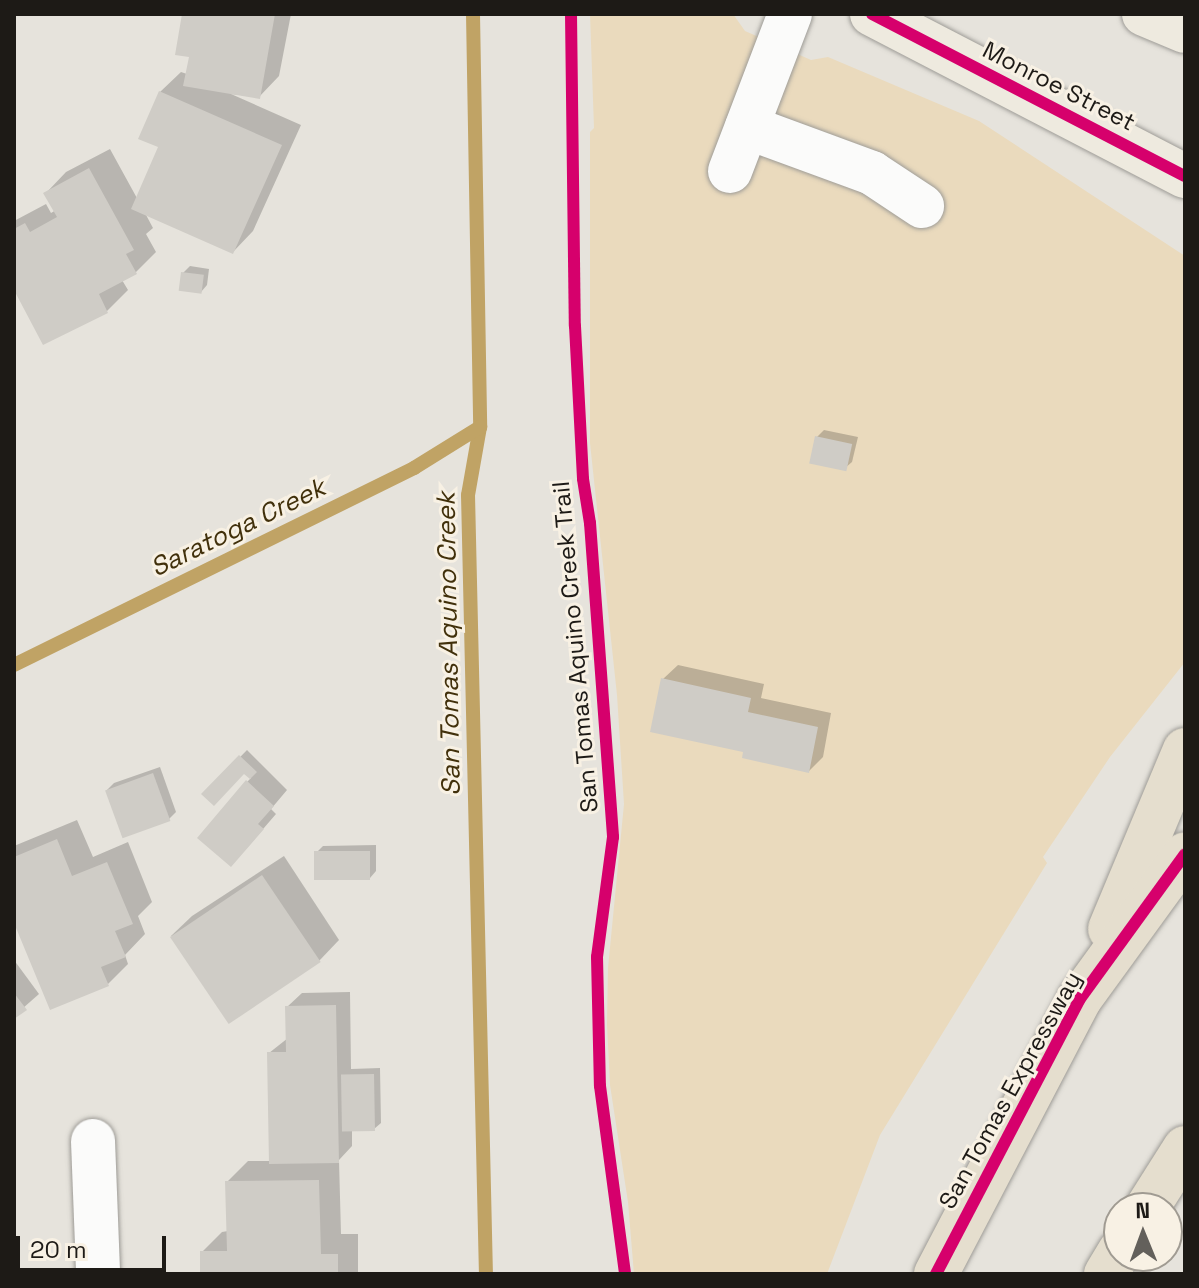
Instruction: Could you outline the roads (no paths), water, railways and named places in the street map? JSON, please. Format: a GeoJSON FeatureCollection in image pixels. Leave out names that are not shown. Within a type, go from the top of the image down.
{"type":"FeatureCollection","features":[{"type":"Feature","properties":{"kind":"highway"},"geometry":{"type":"LineString","coordinates":[[1079,1000],[1185,750]]}},
{"type":"Feature","properties":{"kind":"highway","name":"San Tomas Expressway"},"geometry":{"type":"LineString","coordinates":[[936,1274],[1079,1000],[1185,854]]}},
{"type":"Feature","properties":{"kind":"highway"},"geometry":{"type":"LineString","coordinates":[[1157,1192],[1185,1148]]}},
{"type":"Feature","properties":{"kind":"main road","name":"Monroe Street"},"geometry":{"type":"LineString","coordinates":[[872,14],[1185,176]]}},
{"type":"Feature","properties":{"kind":"main road"},"geometry":{"type":"LineString","coordinates":[[1144,14],[1185,31]]}},
{"type":"Feature","properties":{"kind":"street"},"geometry":{"type":"LineString","coordinates":[[730,171],[790,14]]}},
{"type":"Feature","properties":{"kind":"street"},"geometry":{"type":"LineString","coordinates":[[747,127],[872,173],[922,206]]}},
{"type":"Feature","properties":{"kind":"street"},"geometry":{"type":"LineString","coordinates":[[93,1141],[98,1274]]}},
{"type":"Feature","properties":{"kind":"waterway","name":"San Tomas Aquino Creek"},"geometry":{"type":"LineString","coordinates":[[473,14],[480,427],[468,495],[486,1274]]}},
{"type":"Feature","properties":{"kind":"waterway","name":"Saratoga Creek"},"geometry":{"type":"LineString","coordinates":[[14,665],[414,468],[480,427]]}}]}
